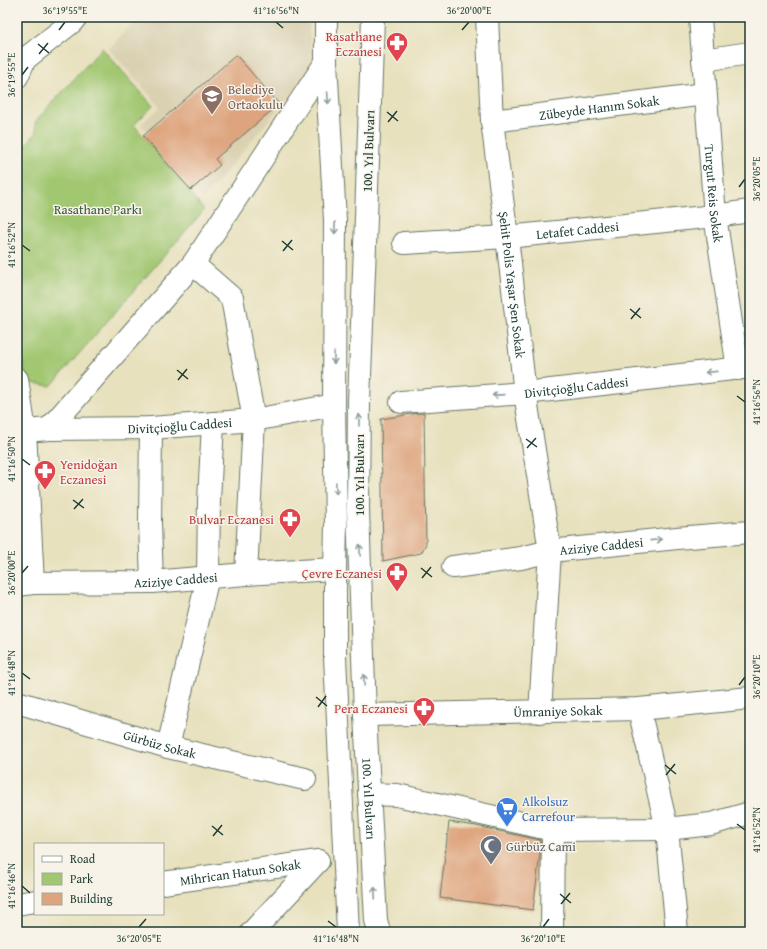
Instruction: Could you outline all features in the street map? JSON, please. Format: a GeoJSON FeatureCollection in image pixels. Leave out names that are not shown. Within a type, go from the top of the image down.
{"type":"FeatureCollection","features":[{"type":"Feature","properties":{"kind":"street"},"geometry":{"type":"LineString","coordinates":[[17,77],[25,59],[72,22],[76,17]]}},
{"type":"Feature","properties":{"kind":"street","name":"100. Yıl Bulvarı"},"geometry":{"type":"LineString","coordinates":[[326,17],[326,62],[336,220],[334,405],[336,525],[335,657],[348,932]]}},
{"type":"Feature","properties":{"kind":"street","name":"100. Yıl Bulvarı"},"geometry":{"type":"LineString","coordinates":[[373,17],[359,402],[358,509],[365,715],[376,920],[379,932]]}},
{"type":"Feature","properties":{"kind":"street","name":"Şehit Polis Yaşar Şen Sokak"},"geometry":{"type":"LineString","coordinates":[[487,17],[492,121],[525,393],[550,551],[540,712]]}},
{"type":"Feature","properties":{"kind":"street","name":"Turgut Reis Sokak"},"geometry":{"type":"LineString","coordinates":[[700,17],[715,216],[744,368]]}},
{"type":"Feature","properties":{"kind":"street"},"geometry":{"type":"LineString","coordinates":[[703,60],[750,53]]}},
{"type":"Feature","properties":{"kind":"street"},"geometry":{"type":"LineString","coordinates":[[49,429],[194,264],[326,62]]}},
{"type":"Feature","properties":{"kind":"street","name":"Zübeyde Hanım Sokak"},"geometry":{"type":"LineString","coordinates":[[492,121],[705,94]]}},
{"type":"Feature","properties":{"kind":"street","name":"Letafet Caddesi"},"geometry":{"type":"LineString","coordinates":[[404,243],[507,237],[715,216],[750,211]]}},
{"type":"Feature","properties":{"kind":"street"},"geometry":{"type":"LineString","coordinates":[[194,264],[232,298],[254,420],[246,574]]}},
{"type":"Feature","properties":{"kind":"street","name":"Divitçioğlu Caddesi"},"geometry":{"type":"LineString","coordinates":[[401,402],[525,393],[744,368]]}},
{"type":"Feature","properties":{"kind":"street"},"geometry":{"type":"LineString","coordinates":[[17,379],[25,431],[25,584]]}},
{"type":"Feature","properties":{"kind":"street","name":"Divitçioğlu Caddesi"},"geometry":{"type":"LineString","coordinates":[[25,431],[49,429],[151,428],[254,420],[334,405]]}},
{"type":"Feature","properties":{"kind":"street"},"geometry":{"type":"LineString","coordinates":[[168,747],[208,577],[209,500],[213,423]]}},
{"type":"Feature","properties":{"kind":"street"},"geometry":{"type":"LineString","coordinates":[[151,428],[150,524],[152,582]]}},
{"type":"Feature","properties":{"kind":"street","name":"Aziziye Caddesi"},"geometry":{"type":"LineString","coordinates":[[453,567],[521,558],[550,551],[750,532]]}},
{"type":"Feature","properties":{"kind":"street","name":"Aziziye Caddesi"},"geometry":{"type":"LineString","coordinates":[[25,584],[152,582],[246,574],[335,569]]}},
{"type":"Feature","properties":{"kind":"street","name":"Ümraniye Sokak"},"geometry":{"type":"LineString","coordinates":[[365,715],[639,709],[750,698]]}},
{"type":"Feature","properties":{"kind":"street","name":"Gürbüz Sokak"},"geometry":{"type":"LineString","coordinates":[[17,702],[168,747],[305,779]]}},
{"type":"Feature","properties":{"kind":"street"},"geometry":{"type":"LineString","coordinates":[[639,709],[667,829],[677,932]]}},
{"type":"Feature","properties":{"kind":"street"},"geometry":{"type":"LineString","coordinates":[[370,794],[397,796],[554,830],[667,829],[711,824],[750,813]]}},
{"type":"Feature","properties":{"kind":"street"},"geometry":{"type":"LineString","coordinates":[[552,932],[554,830]]}},
{"type":"Feature","properties":{"kind":"street","name":"Mihrican Hatun Sokak"},"geometry":{"type":"LineString","coordinates":[[164,883],[318,861],[252,932]]}},
{"type":"Feature","properties":{"kind":"street"},"geometry":{"type":"LineString","coordinates":[[17,904],[34,901]]}},
{"type":"Feature","properties":{"kind":"shaded area","name":"Belediye Ortaokulu"},"geometry":{"type":"Polygon","coordinates":[[[138,17],[234,17],[236,20],[238,17],[308,17],[313,67],[203,199],[141,124],[160,107],[109,49],[138,17]]]}},
{"type":"Feature","properties":{"kind":"green space","name":"Rasathane Parkı"},"geometry":{"type":"Polygon","coordinates":[[[102,48],[153,106],[134,125],[204,210],[51,386],[26,382],[17,321],[17,155],[36,133],[35,122],[102,48]]]}},
{"type":"Feature","properties":{"kind":"building"},"geometry":{"type":"Polygon","coordinates":[[[236,55],[279,104],[215,159],[220,165],[191,190],[143,136],[236,55]]]}},
{"type":"Feature","properties":{"kind":"building"},"geometry":{"type":"Polygon","coordinates":[[[424,413],[426,544],[421,553],[383,561],[381,419],[424,413]]]}},
{"type":"Feature","properties":{"kind":"building","name":"Gürbüz Cami"},"geometry":{"type":"Polygon","coordinates":[[[449,822],[476,826],[540,840],[540,853],[533,910],[440,898],[449,822]]]}},
{"type":"Feature","properties":{"kind":"place","name":"Rasathane Eczanesi"},"geometry":{"type":"Point","coordinates":[397,62]}},
{"type":"Feature","properties":{"kind":"place","name":"Belediye Ortaokulu"},"geometry":{"type":"Point","coordinates":[212,116]}},
{"type":"Feature","properties":{"kind":"place","name":"Yenidoğan Eczanesi"},"geometry":{"type":"Point","coordinates":[45,490]}},
{"type":"Feature","properties":{"kind":"place","name":"Bulvar Eczanesi"},"geometry":{"type":"Point","coordinates":[290,538]}},
{"type":"Feature","properties":{"kind":"place","name":"Çevre Eczanesi"},"geometry":{"type":"Point","coordinates":[397,592]}},
{"type":"Feature","properties":{"kind":"place","name":"Pera Eczanesi"},"geometry":{"type":"Point","coordinates":[424,728]}},
{"type":"Feature","properties":{"kind":"place","name":"Alkolsuz Carrefour"},"geometry":{"type":"Point","coordinates":[507,828]}},
{"type":"Feature","properties":{"kind":"place","name":"Gürbüz Cami"},"geometry":{"type":"Point","coordinates":[491,866]}}]}
